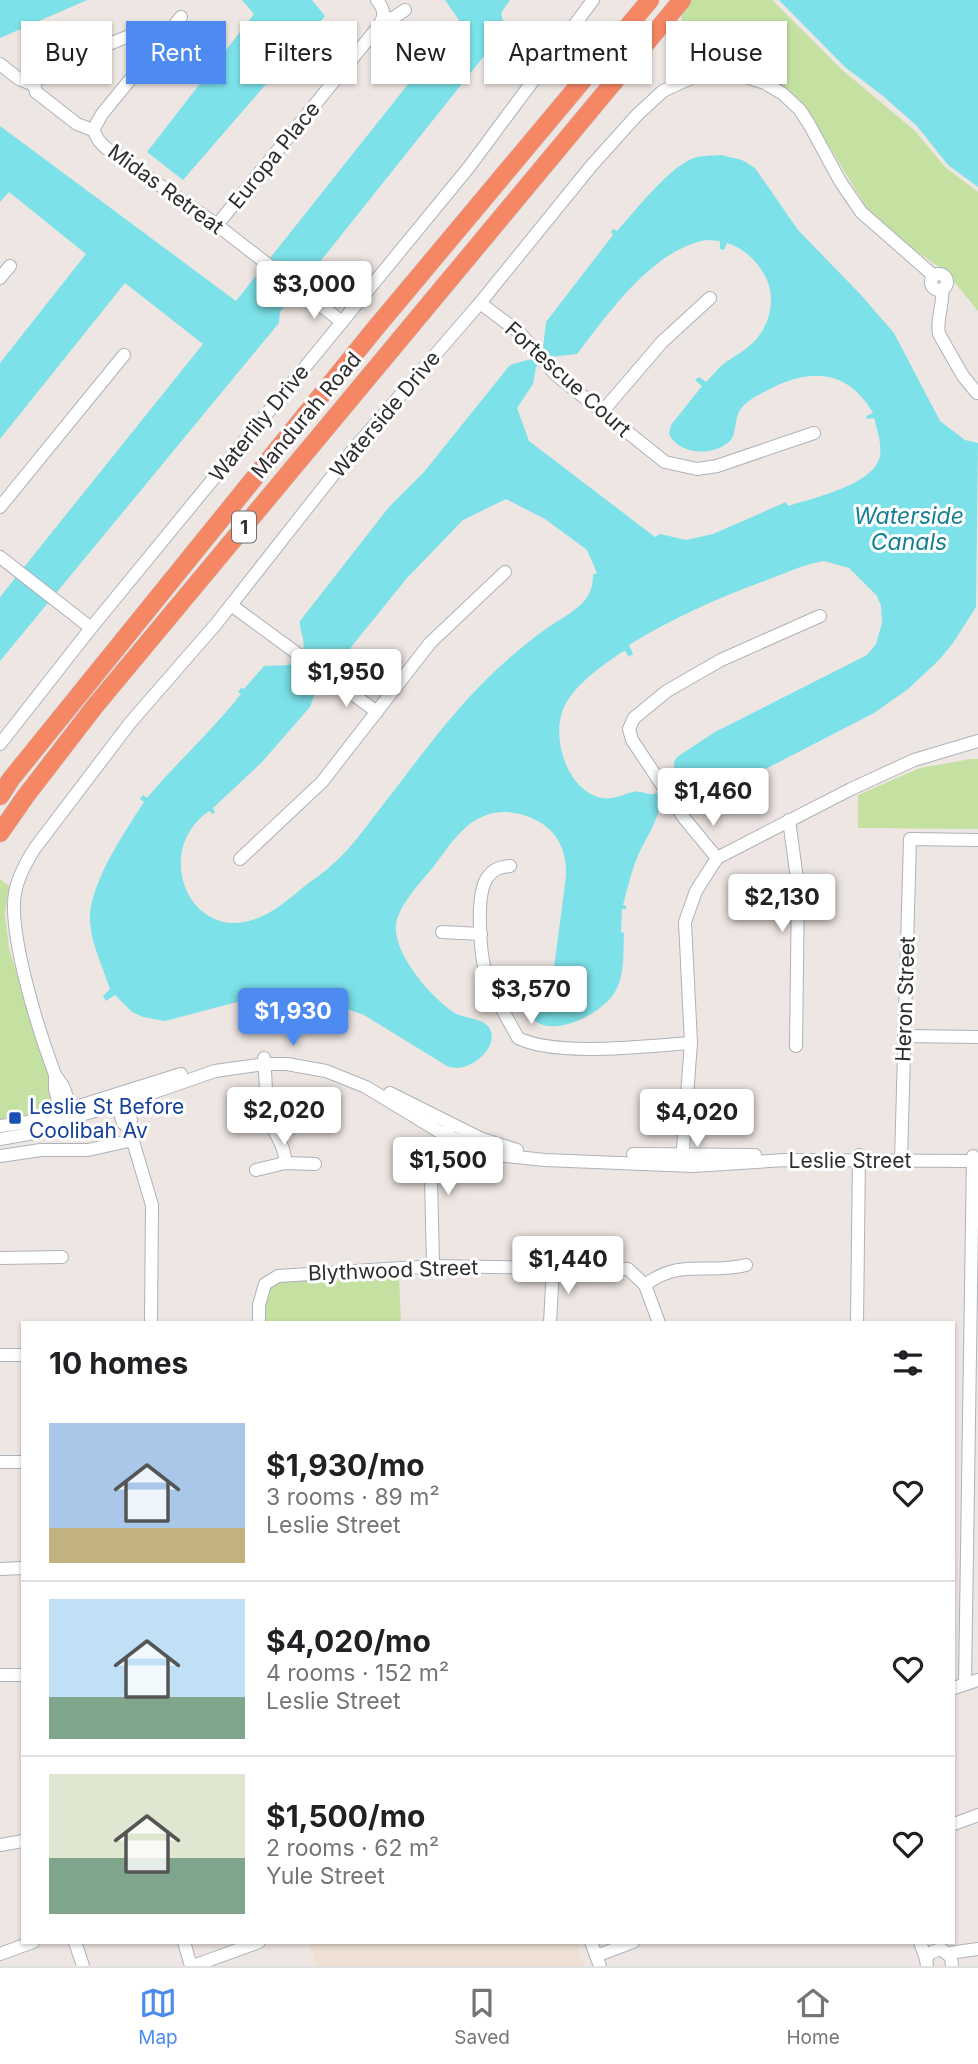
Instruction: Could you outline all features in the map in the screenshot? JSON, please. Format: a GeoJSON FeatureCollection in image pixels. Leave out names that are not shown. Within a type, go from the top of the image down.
{"type":"FeatureCollection","features":[{"type":"Feature","properties":{"kind":"highway","name":"Mandurah Road"},"geometry":{"type":"LineString","coordinates":[[0,796],[374,330],[650,0]]}},
{"type":"Feature","properties":{"kind":"highway","name":"Mandurah Road"},"geometry":{"type":"LineString","coordinates":[[0,833],[95,706],[682,0]]}},
{"type":"Feature","properties":{"kind":"street"},"geometry":{"type":"LineString","coordinates":[[377,0],[383,7],[384,18],[393,18],[405,10]]}},
{"type":"Feature","properties":{"kind":"street","name":"Waterlily Drive"},"geometry":{"type":"LineString","coordinates":[[0,744],[91,628],[469,167],[593,0]]}},
{"type":"Feature","properties":{"kind":"street","name":"Midas Retreat"},"geometry":{"type":"LineString","coordinates":[[178,21],[181,17]]}},
{"type":"Feature","properties":{"kind":"street","name":"Europa Place"},"geometry":{"type":"LineString","coordinates":[[217,225],[384,18]]}},
{"type":"Feature","properties":{"kind":"street"},"geometry":{"type":"LineString","coordinates":[[34,85],[52,69],[126,38]]}},
{"type":"Feature","properties":{"kind":"street","name":"Midas Retreat"},"geometry":{"type":"LineString","coordinates":[[0,64],[19,79],[34,85],[36,92],[77,124],[93,130],[106,148],[217,225],[342,322]]}},
{"type":"Feature","properties":{"kind":"street","name":"Waterside Drive"},"geometry":{"type":"LineString","coordinates":[[67,1114],[55,1089],[55,1075],[16,939],[15,893],[23,867],[130,723],[231,605],[352,451],[480,303],[592,165],[638,115],[672,86],[695,76],[730,72],[765,83],[783,94],[800,110],[840,181],[861,212],[934,276],[933,286],[942,289],[943,298],[939,334],[963,376],[977,393]]}},
{"type":"Feature","properties":{"kind":"street","name":"Midas Retreat"},"geometry":{"type":"LineString","coordinates":[[93,130],[102,114],[127,84]]}},
{"type":"Feature","properties":{"kind":"street"},"geometry":{"type":"LineString","coordinates":[[0,278],[10,266]]}},
{"type":"Feature","properties":{"kind":"street"},"geometry":{"type":"LineString","coordinates":[[602,412],[662,342],[710,298]]}},
{"type":"Feature","properties":{"kind":"street","name":"Fortescue Court"},"geometry":{"type":"LineString","coordinates":[[480,303],[520,333],[555,374],[666,462],[698,469],[717,467],[814,433]]}},
{"type":"Feature","properties":{"kind":"street"},"geometry":{"type":"LineString","coordinates":[[0,508],[124,355]]}},
{"type":"Feature","properties":{"kind":"street"},"geometry":{"type":"LineString","coordinates":[[0,557],[91,628]]}},
{"type":"Feature","properties":{"kind":"street"},"geometry":{"type":"LineString","coordinates":[[240,859],[322,782],[430,643],[505,572]]}},
{"type":"Feature","properties":{"kind":"street"},"geometry":{"type":"LineString","coordinates":[[231,605],[377,712]]}},
{"type":"Feature","properties":{"kind":"street"},"geometry":{"type":"LineString","coordinates":[[717,858],[684,818],[632,740],[629,729],[634,718],[667,691],[721,660],[820,616]]}},
{"type":"Feature","properties":{"kind":"street"},"geometry":{"type":"LineString","coordinates":[[685,1160],[691,1043],[685,922],[696,891],[717,858],[914,760],[978,741]]}},
{"type":"Feature","properties":{"kind":"street"},"geometry":{"type":"LineString","coordinates":[[789,820],[798,886],[796,1046]]}},
{"type":"Feature","properties":{"kind":"street","name":"Heron Street"},"geometry":{"type":"LineString","coordinates":[[901,1157],[910,839],[978,840]]}},
{"type":"Feature","properties":{"kind":"street"},"geometry":{"type":"LineString","coordinates":[[510,866],[500,867],[493,872],[483,887],[481,934],[488,980],[518,1038],[542,1046],[601,1048],[691,1043]]}},
{"type":"Feature","properties":{"kind":"street"},"geometry":{"type":"LineString","coordinates":[[442,932],[481,934]]}},
{"type":"Feature","properties":{"kind":"street"},"geometry":{"type":"LineString","coordinates":[[904,1036],[978,1037]]}},
{"type":"Feature","properties":{"kind":"street"},"geometry":{"type":"LineString","coordinates":[[265,1060],[269,1119],[282,1143],[285,1163]]}},
{"type":"Feature","properties":{"kind":"street","name":"Leslie Street"},"geometry":{"type":"LineString","coordinates":[[0,1126],[67,1114],[212,1065],[265,1060],[326,1071],[366,1087],[497,1155],[545,1160],[976,1158]]}},
{"type":"Feature","properties":{"kind":"street"},"geometry":{"type":"LineString","coordinates":[[120,1098],[123,1123],[131,1134],[153,1213],[151,1321]]}},
{"type":"Feature","properties":{"kind":"street","name":"Leslie Street"},"geometry":{"type":"LineString","coordinates":[[0,1139],[34,1133],[67,1114]]}},
{"type":"Feature","properties":{"kind":"street"},"geometry":{"type":"LineString","coordinates":[[433,1266],[431,1175],[433,1162],[448,1130]]}},
{"type":"Feature","properties":{"kind":"street"},"geometry":{"type":"LineString","coordinates":[[0,1156],[41,1150],[88,1150],[131,1134]]}},
{"type":"Feature","properties":{"kind":"street"},"geometry":{"type":"LineString","coordinates":[[849,1321],[856,1157]]}},
{"type":"Feature","properties":{"kind":"street"},"geometry":{"type":"LineString","coordinates":[[856,1157],[857,1321]]}},
{"type":"Feature","properties":{"kind":"street"},"geometry":{"type":"LineString","coordinates":[[966,1684],[960,1587],[973,1521],[976,1158]]}},
{"type":"Feature","properties":{"kind":"street"},"geometry":{"type":"LineString","coordinates":[[256,1170],[285,1163],[316,1164]]}},
{"type":"Feature","properties":{"kind":"street"},"geometry":{"type":"LineString","coordinates":[[0,1258],[62,1257]]}},
{"type":"Feature","properties":{"kind":"street"},"geometry":{"type":"LineString","coordinates":[[658,1321],[645,1285],[659,1274],[676,1269],[729,1269],[746,1265]]}},
{"type":"Feature","properties":{"kind":"street","name":"Blythwood Street"},"geometry":{"type":"LineString","coordinates":[[259,1321],[259,1305],[265,1284],[278,1276],[288,1274],[433,1266],[628,1269],[645,1285]]}},
{"type":"Feature","properties":{"kind":"street"},"geometry":{"type":"LineString","coordinates":[[550,1321],[553,1268]]}},
{"type":"Feature","properties":{"kind":"street"},"geometry":{"type":"LineString","coordinates":[[0,1355],[21,1355]]}},
{"type":"Feature","properties":{"kind":"street"},"geometry":{"type":"LineString","coordinates":[[0,1462],[21,1462]]}},
{"type":"Feature","properties":{"kind":"street"},"geometry":{"type":"LineString","coordinates":[[0,1569],[21,1568]]}},
{"type":"Feature","properties":{"kind":"street"},"geometry":{"type":"LineString","coordinates":[[0,1675],[21,1675]]}},
{"type":"Feature","properties":{"kind":"street"},"geometry":{"type":"LineString","coordinates":[[955,1824],[978,1815]]}},
{"type":"Feature","properties":{"kind":"street"},"geometry":{"type":"LineString","coordinates":[[0,1845],[21,1841]]}},
{"type":"Feature","properties":{"kind":"street"},"geometry":{"type":"LineString","coordinates":[[0,1954],[28,1944]]}},
{"type":"Feature","properties":{"kind":"street"},"geometry":{"type":"LineString","coordinates":[[76,1944],[83,1966]]}},
{"type":"Feature","properties":{"kind":"street"},"geometry":{"type":"LineString","coordinates":[[185,1944],[192,1966],[253,1944]]}},
{"type":"Feature","properties":{"kind":"street"},"geometry":{"type":"LineString","coordinates":[[592,1944],[598,1961],[629,1944]]}},
{"type":"Feature","properties":{"kind":"street"},"geometry":{"type":"LineString","coordinates":[[920,1944],[925,1964]]}},
{"type":"Feature","properties":{"kind":"street"},"geometry":{"type":"LineString","coordinates":[[925,1964],[930,1953],[944,1955],[978,1950]]}},
{"type":"Feature","properties":{"kind":"shaded area"},"geometry":{"type":"Polygon","coordinates":[[[311,1944],[576,1944],[584,1966],[317,1966],[311,1944]]]}},
{"type":"Feature","properties":{"kind":"green space"},"geometry":{"type":"Polygon","coordinates":[[[691,0],[772,0],[841,69],[914,130],[946,168],[978,192],[978,311],[947,273],[904,242],[866,207],[806,108],[779,84],[787,84],[787,21],[681,21],[681,12],[691,0]]]}},
{"type":"Feature","properties":{"kind":"green space"},"geometry":{"type":"Polygon","coordinates":[[[978,759],[978,829],[858,828],[858,795],[920,768],[978,759]]]}},
{"type":"Feature","properties":{"kind":"green space"},"geometry":{"type":"Polygon","coordinates":[[[0,879],[9,886],[5,914],[9,949],[49,1073],[56,1106],[48,1112],[0,1123],[0,879]]]}},
{"type":"Feature","properties":{"kind":"green space"},"geometry":{"type":"Polygon","coordinates":[[[399,1274],[401,1321],[264,1321],[267,1294],[280,1281],[399,1274]]]}},
{"type":"Feature","properties":{"kind":"water"},"geometry":{"type":"Polygon","coordinates":[[[0,0],[87,0],[39,21],[21,21],[21,29],[0,38],[0,0]]]}},
{"type":"Feature","properties":{"kind":"water"},"geometry":{"type":"Polygon","coordinates":[[[242,0],[312,0],[325,16],[321,21],[249,21],[254,14],[242,0]]]}},
{"type":"Feature","properties":{"kind":"water"},"geometry":{"type":"Polygon","coordinates":[[[445,0],[510,0],[501,13],[502,21],[484,21],[484,56],[470,74],[470,21],[459,20],[445,0]]]}},
{"type":"Feature","properties":{"kind":"water"},"geometry":{"type":"Polygon","coordinates":[[[779,0],[978,0],[978,187],[948,165],[917,126],[845,67],[779,0]]]}},
{"type":"Feature","properties":{"kind":"water"},"geometry":{"type":"Polygon","coordinates":[[[240,32],[240,84],[266,84],[183,180],[147,152],[200,84],[226,84],[226,50],[240,32]]]}},
{"type":"Feature","properties":{"kind":"water"},"geometry":{"type":"Polygon","coordinates":[[[408,84],[462,84],[280,312],[279,323],[0,661],[0,597],[203,344],[125,283],[0,439],[0,363],[86,254],[9,192],[0,202],[0,126],[236,301],[408,84]]]}},
{"type":"Feature","properties":{"kind":"water","name":"Waterside Canals"},"geometry":{"type":"Polygon","coordinates":[[[721,155],[742,160],[755,168],[798,230],[894,333],[940,421],[965,440],[978,443],[976,607],[953,643],[908,689],[874,713],[721,792],[724,800],[720,801],[716,795],[701,801],[678,795],[660,806],[632,871],[623,905],[626,909],[622,909],[623,956],[618,985],[608,1001],[597,1010],[570,1024],[543,1025],[533,1019],[526,1007],[551,976],[554,968],[566,876],[562,848],[555,835],[534,819],[502,812],[481,817],[458,835],[409,897],[400,911],[396,925],[397,936],[407,961],[434,996],[453,1012],[484,1023],[490,1029],[492,1036],[488,1049],[470,1064],[457,1068],[447,1066],[364,1015],[324,1001],[256,997],[165,1021],[132,1012],[115,995],[106,1001],[103,996],[110,989],[93,938],[91,907],[109,859],[144,802],[140,799],[143,795],[147,798],[230,708],[241,694],[238,692],[241,688],[244,689],[264,666],[287,665],[298,661],[303,649],[300,621],[389,507],[424,472],[510,365],[531,359],[543,349],[546,322],[613,235],[613,229],[617,231],[653,190],[684,163],[697,157],[721,155]],[[706,240],[686,246],[668,256],[633,285],[577,354],[551,357],[536,367],[533,384],[517,408],[529,441],[655,537],[660,534],[686,540],[713,534],[786,502],[788,506],[841,489],[867,475],[880,456],[880,442],[874,418],[867,419],[866,416],[873,413],[863,398],[839,380],[826,377],[797,378],[752,399],[740,410],[730,441],[715,450],[688,450],[674,441],[669,434],[671,425],[702,386],[695,380],[699,377],[706,382],[721,366],[756,340],[770,313],[768,283],[757,264],[733,245],[727,243],[724,250],[720,249],[720,241],[706,240]],[[506,499],[463,520],[407,578],[343,657],[322,657],[310,665],[306,670],[314,696],[310,707],[262,762],[213,808],[215,812],[213,814],[209,811],[192,828],[183,848],[181,868],[186,888],[196,905],[211,917],[230,923],[259,918],[278,907],[326,870],[352,844],[479,687],[518,650],[576,609],[587,597],[593,575],[597,573],[587,550],[545,519],[506,499]],[[824,561],[731,594],[679,617],[629,645],[633,654],[629,657],[625,651],[622,652],[584,681],[566,703],[559,729],[564,758],[578,784],[588,793],[601,798],[614,798],[636,792],[657,793],[669,787],[677,757],[715,732],[867,655],[876,644],[882,623],[881,606],[877,596],[849,568],[824,561]]]}},
{"type":"Feature","properties":{"kind":"place","name":"Leslie St Before Coolibah Av"},"geometry":{"type":"Point","coordinates":[15,1118]}}]}
